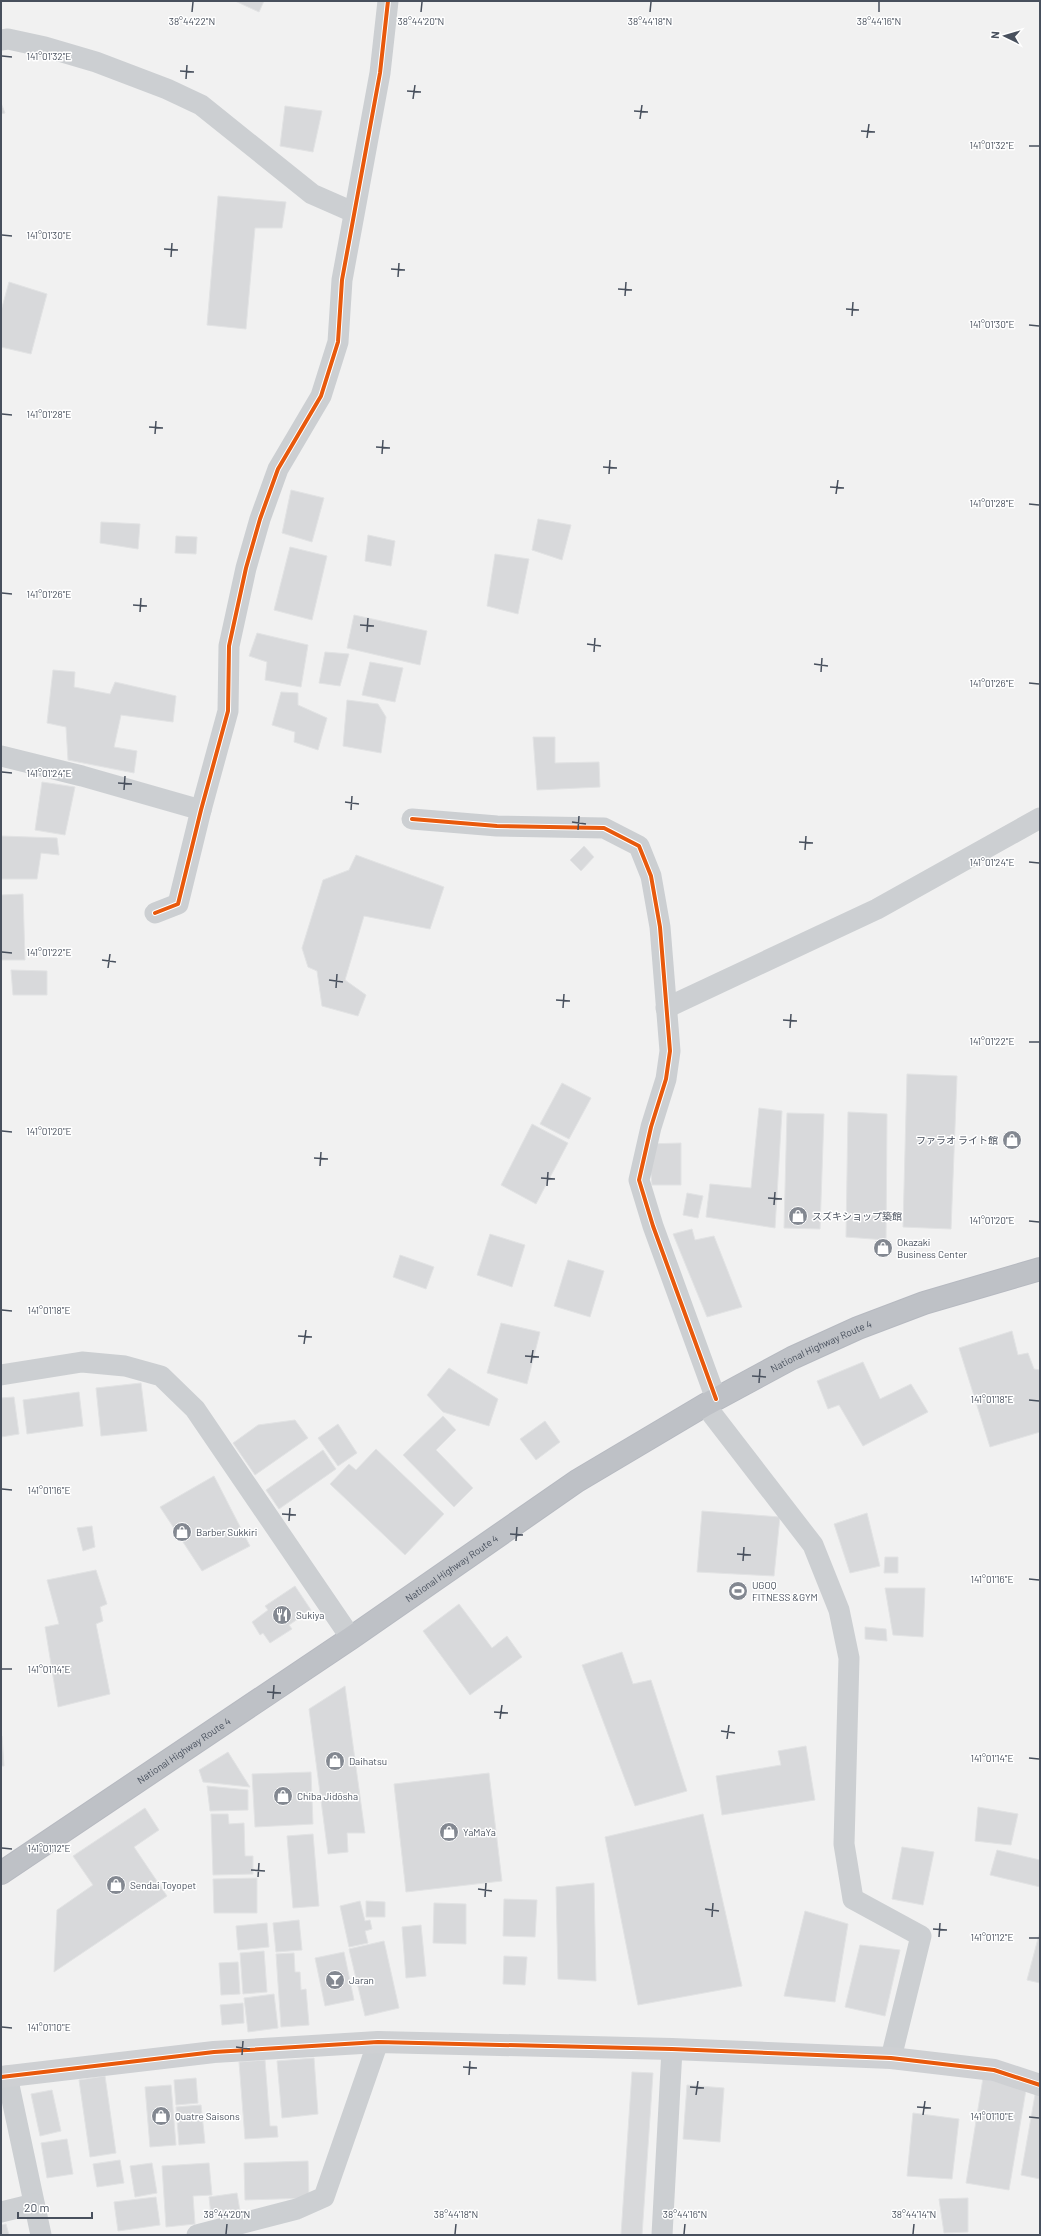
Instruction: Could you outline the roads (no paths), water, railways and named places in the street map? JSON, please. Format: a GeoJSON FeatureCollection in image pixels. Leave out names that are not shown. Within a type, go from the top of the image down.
{"type":"FeatureCollection","features":[{"type":"Feature","properties":{"kind":"highway","name":"National Highway Route 4"},"geometry":{"type":"LineString","coordinates":[[1,1873],[351,1638],[577,1481],[711,1402],[792,1358],[858,1328],[924,1303],[1040,1268]]}},
{"type":"Feature","properties":{"kind":"street"},"geometry":{"type":"LineString","coordinates":[[155,913],[178,904],[201,810],[228,711],[229,646],[246,568],[260,519],[278,469],[320,396],[338,342],[342,280],[353,212],[365,160],[379,81],[388,1]]}},
{"type":"Feature","properties":{"kind":"street"},"geometry":{"type":"LineString","coordinates":[[1,40],[8,39],[45,47],[96,62],[167,89],[194,102],[265,155],[312,194],[353,212]]}},
{"type":"Feature","properties":{"kind":"street"},"geometry":{"type":"LineString","coordinates":[[1,756],[82,776],[201,810]]}},
{"type":"Feature","properties":{"kind":"street"},"geometry":{"type":"LineString","coordinates":[[666,1008],[877,908],[1040,818]]}},
{"type":"Feature","properties":{"kind":"street"},"geometry":{"type":"LineString","coordinates":[[412,819],[497,826],[604,828],[639,846],[651,876],[660,927],[670,1051],[666,1079],[651,1127],[640,1180],[653,1226],[711,1402],[813,1544],[839,1610],[849,1658],[844,1844],[852,1899],[921,1936],[891,2058]]}},
{"type":"Feature","properties":{"kind":"street"},"geometry":{"type":"LineString","coordinates":[[1,1375],[82,1362],[125,1366],[161,1376],[195,1409],[351,1638]]}},
{"type":"Feature","properties":{"kind":"street"},"geometry":{"type":"LineString","coordinates":[[41,2235],[4,2076],[214,2052],[378,2042],[672,2049],[891,2058],[994,2070],[1040,2084]]}},
{"type":"Feature","properties":{"kind":"street"},"geometry":{"type":"LineString","coordinates":[[197,2235],[297,2209],[324,2196],[378,2042]]}},
{"type":"Feature","properties":{"kind":"street"},"geometry":{"type":"LineString","coordinates":[[662,2235],[672,2049]]}},
{"type":"Feature","properties":{"kind":"street"},"geometry":{"type":"LineString","coordinates":[[1,2212],[34,2204]]}},
{"type":"Feature","properties":{"kind":"place","name":"ファラオ ライト館"},"geometry":{"type":"Point","coordinates":[1012,1140]}},
{"type":"Feature","properties":{"kind":"place","name":"スズキショップ築館"},"geometry":{"type":"Point","coordinates":[798,1216]}},
{"type":"Feature","properties":{"kind":"place","name":"Okazaki Business Center"},"geometry":{"type":"Point","coordinates":[883,1248]}},
{"type":"Feature","properties":{"kind":"place","name":"Barber Sukkiri"},"geometry":{"type":"Point","coordinates":[182,1532]}},
{"type":"Feature","properties":{"kind":"place","name":"UGOQ FITNESS &GYM"},"geometry":{"type":"Point","coordinates":[738,1591]}},
{"type":"Feature","properties":{"kind":"place","name":"Sukiya"},"geometry":{"type":"Point","coordinates":[282,1615]}},
{"type":"Feature","properties":{"kind":"place","name":"Daihatsu"},"geometry":{"type":"Point","coordinates":[335,1761]}},
{"type":"Feature","properties":{"kind":"place","name":"Chiba Jidōsha"},"geometry":{"type":"Point","coordinates":[283,1796]}},
{"type":"Feature","properties":{"kind":"place","name":"YaMaYa"},"geometry":{"type":"Point","coordinates":[449,1832]}},
{"type":"Feature","properties":{"kind":"place","name":"Sendai Toyopet"},"geometry":{"type":"Point","coordinates":[116,1885]}},
{"type":"Feature","properties":{"kind":"place","name":"Jaran"},"geometry":{"type":"Point","coordinates":[335,1980]}},
{"type":"Feature","properties":{"kind":"place","name":"Quatre Saisons"},"geometry":{"type":"Point","coordinates":[161,2116]}}]}
